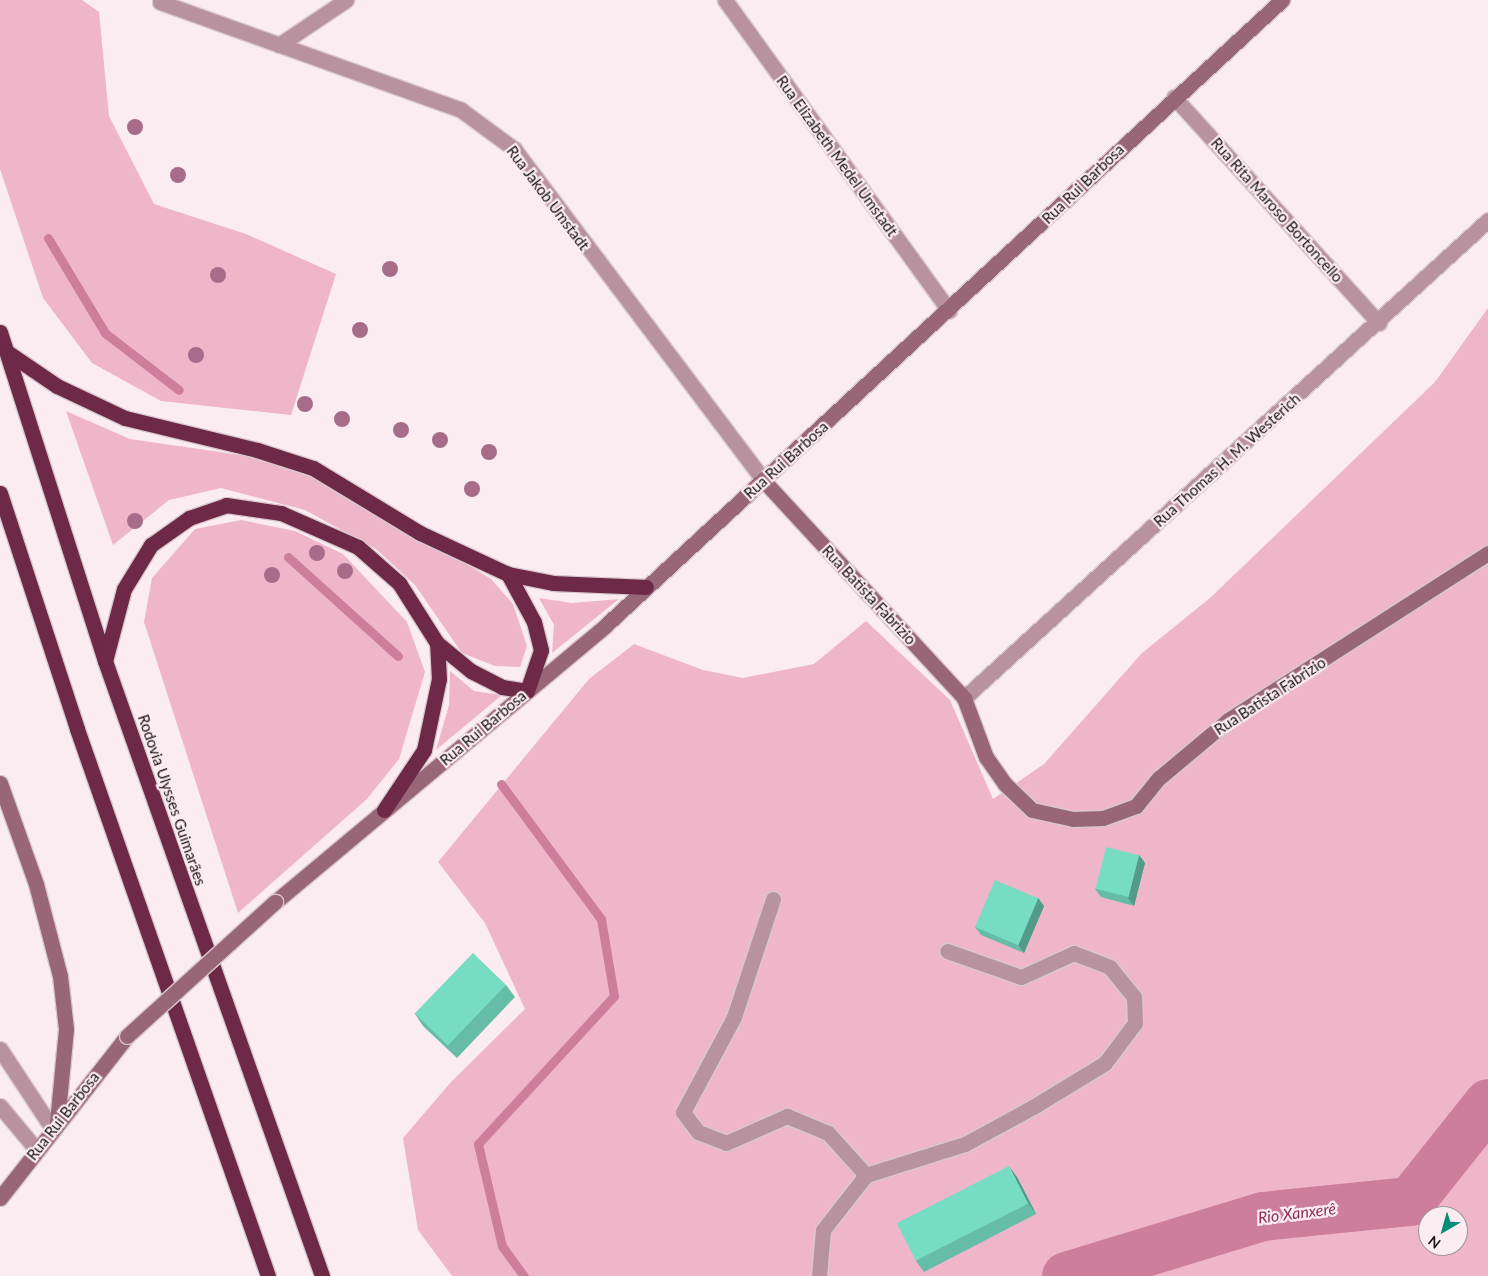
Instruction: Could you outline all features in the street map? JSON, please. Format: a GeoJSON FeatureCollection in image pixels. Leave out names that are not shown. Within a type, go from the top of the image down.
{"type":"FeatureCollection","features":[{"type":"Feature","properties":{"kind":"highway","name":"Rodovia Ulysses Guimarães"},"geometry":{"type":"LineString","coordinates":[[0,332],[105,661],[288,1191],[322,1276]]}},
{"type":"Feature","properties":{"kind":"highway"},"geometry":{"type":"LineString","coordinates":[[7,352],[57,386],[126,418],[257,450],[313,468],[420,533],[508,574],[581,586],[646,587]]}},
{"type":"Feature","properties":{"kind":"highway"},"geometry":{"type":"LineString","coordinates":[[0,493],[89,766],[268,1276]]}},
{"type":"Feature","properties":{"kind":"highway"},"geometry":{"type":"LineString","coordinates":[[105,661],[124,589],[150,545],[189,518],[226,505],[281,513],[358,546],[398,583],[437,642],[471,671],[502,687],[527,691],[541,650],[534,622],[508,574]]}},
{"type":"Feature","properties":{"kind":"highway"},"geometry":{"type":"LineString","coordinates":[[384,810],[424,750],[439,679],[437,642]]}},
{"type":"Feature","properties":{"kind":"main road","name":"Rua Rui Barbosa"},"geometry":{"type":"LineString","coordinates":[[0,1198],[54,1125],[127,1036],[275,902],[527,691],[646,587],[949,311],[1174,97],[1282,0]]}},
{"type":"Feature","properties":{"kind":"main road","name":"Rua Batista Fabrizio"},"geometry":{"type":"LineString","coordinates":[[763,480],[964,698],[986,757],[1005,784],[1032,810],[1073,819],[1103,818],[1136,806],[1159,778],[1228,720],[1488,553]]}},
{"type":"Feature","properties":{"kind":"main road"},"geometry":{"type":"LineString","coordinates":[[0,783],[36,884],[60,976],[66,1030],[54,1125]]}},
{"type":"Feature","properties":{"kind":"street"},"geometry":{"type":"LineString","coordinates":[[280,45],[346,0]]}},
{"type":"Feature","properties":{"kind":"street","name":"Rua Elizabeth Medel Umstadt"},"geometry":{"type":"LineString","coordinates":[[725,0],[949,311]]}},
{"type":"Feature","properties":{"kind":"street","name":"Rua Jakob Umstadt"},"geometry":{"type":"LineString","coordinates":[[160,2],[461,110],[514,148],[763,480]]}},
{"type":"Feature","properties":{"kind":"street","name":"Rua Rita Maroso Bortoncello"},"geometry":{"type":"LineString","coordinates":[[1174,97],[1379,323]]}},
{"type":"Feature","properties":{"kind":"street","name":"Rua Thomas H. M. Westerich"},"geometry":{"type":"LineString","coordinates":[[964,698],[1379,323],[1488,220]]}},
{"type":"Feature","properties":{"kind":"street"},"geometry":{"type":"LineString","coordinates":[[773,899],[734,1017],[683,1112],[698,1132],[726,1143],[787,1116],[828,1133],[866,1175]]}},
{"type":"Feature","properties":{"kind":"street"},"geometry":{"type":"LineString","coordinates":[[819,1276],[823,1230],[866,1175],[965,1144],[1033,1107],[1105,1063],[1135,1023],[1134,997],[1110,967],[1074,952],[1021,977],[947,951]]}},
{"type":"Feature","properties":{"kind":"street"},"geometry":{"type":"LineString","coordinates":[[0,1049],[54,1125]]}},
{"type":"Feature","properties":{"kind":"street"},"geometry":{"type":"LineString","coordinates":[[0,1106],[36,1149]]}},
{"type":"Feature","properties":{"kind":"shaded area"},"geometry":{"type":"Polygon","coordinates":[[[0,0],[82,0],[99,12],[109,116],[154,204],[246,234],[336,274],[291,415],[161,401],[92,363],[43,298],[0,169],[0,0]]]}},
{"type":"Feature","properties":{"kind":"shaded area"},"geometry":{"type":"Polygon","coordinates":[[[1488,308],[1488,1276],[452,1276],[418,1230],[403,1138],[451,1082],[525,1009],[485,923],[438,862],[589,679],[634,644],[703,670],[743,678],[814,664],[866,621],[950,700],[993,799],[1044,764],[1142,653],[1210,598],[1435,382],[1488,308]]]}},
{"type":"Feature","properties":{"kind":"shaded area"},"geometry":{"type":"Polygon","coordinates":[[[66,411],[130,439],[269,459],[348,490],[491,579],[513,604],[527,646],[520,667],[495,666],[462,653],[415,585],[376,549],[305,510],[221,488],[169,500],[113,545],[66,411]]]}},
{"type":"Feature","properties":{"kind":"shaded area"},"geometry":{"type":"Polygon","coordinates":[[[241,520],[295,531],[343,554],[407,622],[425,672],[399,759],[367,799],[238,913],[144,622],[152,578],[195,529],[241,520]]]}},
{"type":"Feature","properties":{"kind":"shaded area"},"geometry":{"type":"Polygon","coordinates":[[[539,598],[572,603],[619,599],[552,653],[554,625],[539,598]]]}},
{"type":"Feature","properties":{"kind":"shaded area"},"geometry":{"type":"Polygon","coordinates":[[[450,671],[474,691],[502,695],[436,750],[449,705],[450,671]]]}},
{"type":"Feature","properties":{"kind":"building"},"geometry":{"type":"Polygon","coordinates":[[[1106,847],[1139,855],[1129,897],[1096,889],[1106,847]]]}},
{"type":"Feature","properties":{"kind":"building"},"geometry":{"type":"Polygon","coordinates":[[[995,880],[1038,898],[1018,945],[975,927],[995,880]]]}},
{"type":"Feature","properties":{"kind":"building"},"geometry":{"type":"Polygon","coordinates":[[[473,953],[506,985],[448,1045],[415,1013],[473,953]]]}},
{"type":"Feature","properties":{"kind":"building"},"geometry":{"type":"Polygon","coordinates":[[[1009,1166],[1028,1203],[916,1261],[897,1223],[1009,1166]]]}},
{"type":"Feature","properties":{"kind":"waterway"},"geometry":{"type":"LineString","coordinates":[[48,238],[105,333],[179,390]]}},
{"type":"Feature","properties":{"kind":"waterway"},"geometry":{"type":"LineString","coordinates":[[288,557],[398,656]]}},
{"type":"Feature","properties":{"kind":"waterway"},"geometry":{"type":"LineString","coordinates":[[501,784],[601,919],[614,996],[478,1144],[502,1246],[524,1276]]}},
{"type":"Feature","properties":{"kind":"waterway","name":"Rio Xanxerê"},"geometry":{"type":"LineString","coordinates":[[1066,1276],[1262,1216],[1410,1201],[1488,1103]]}}]}
